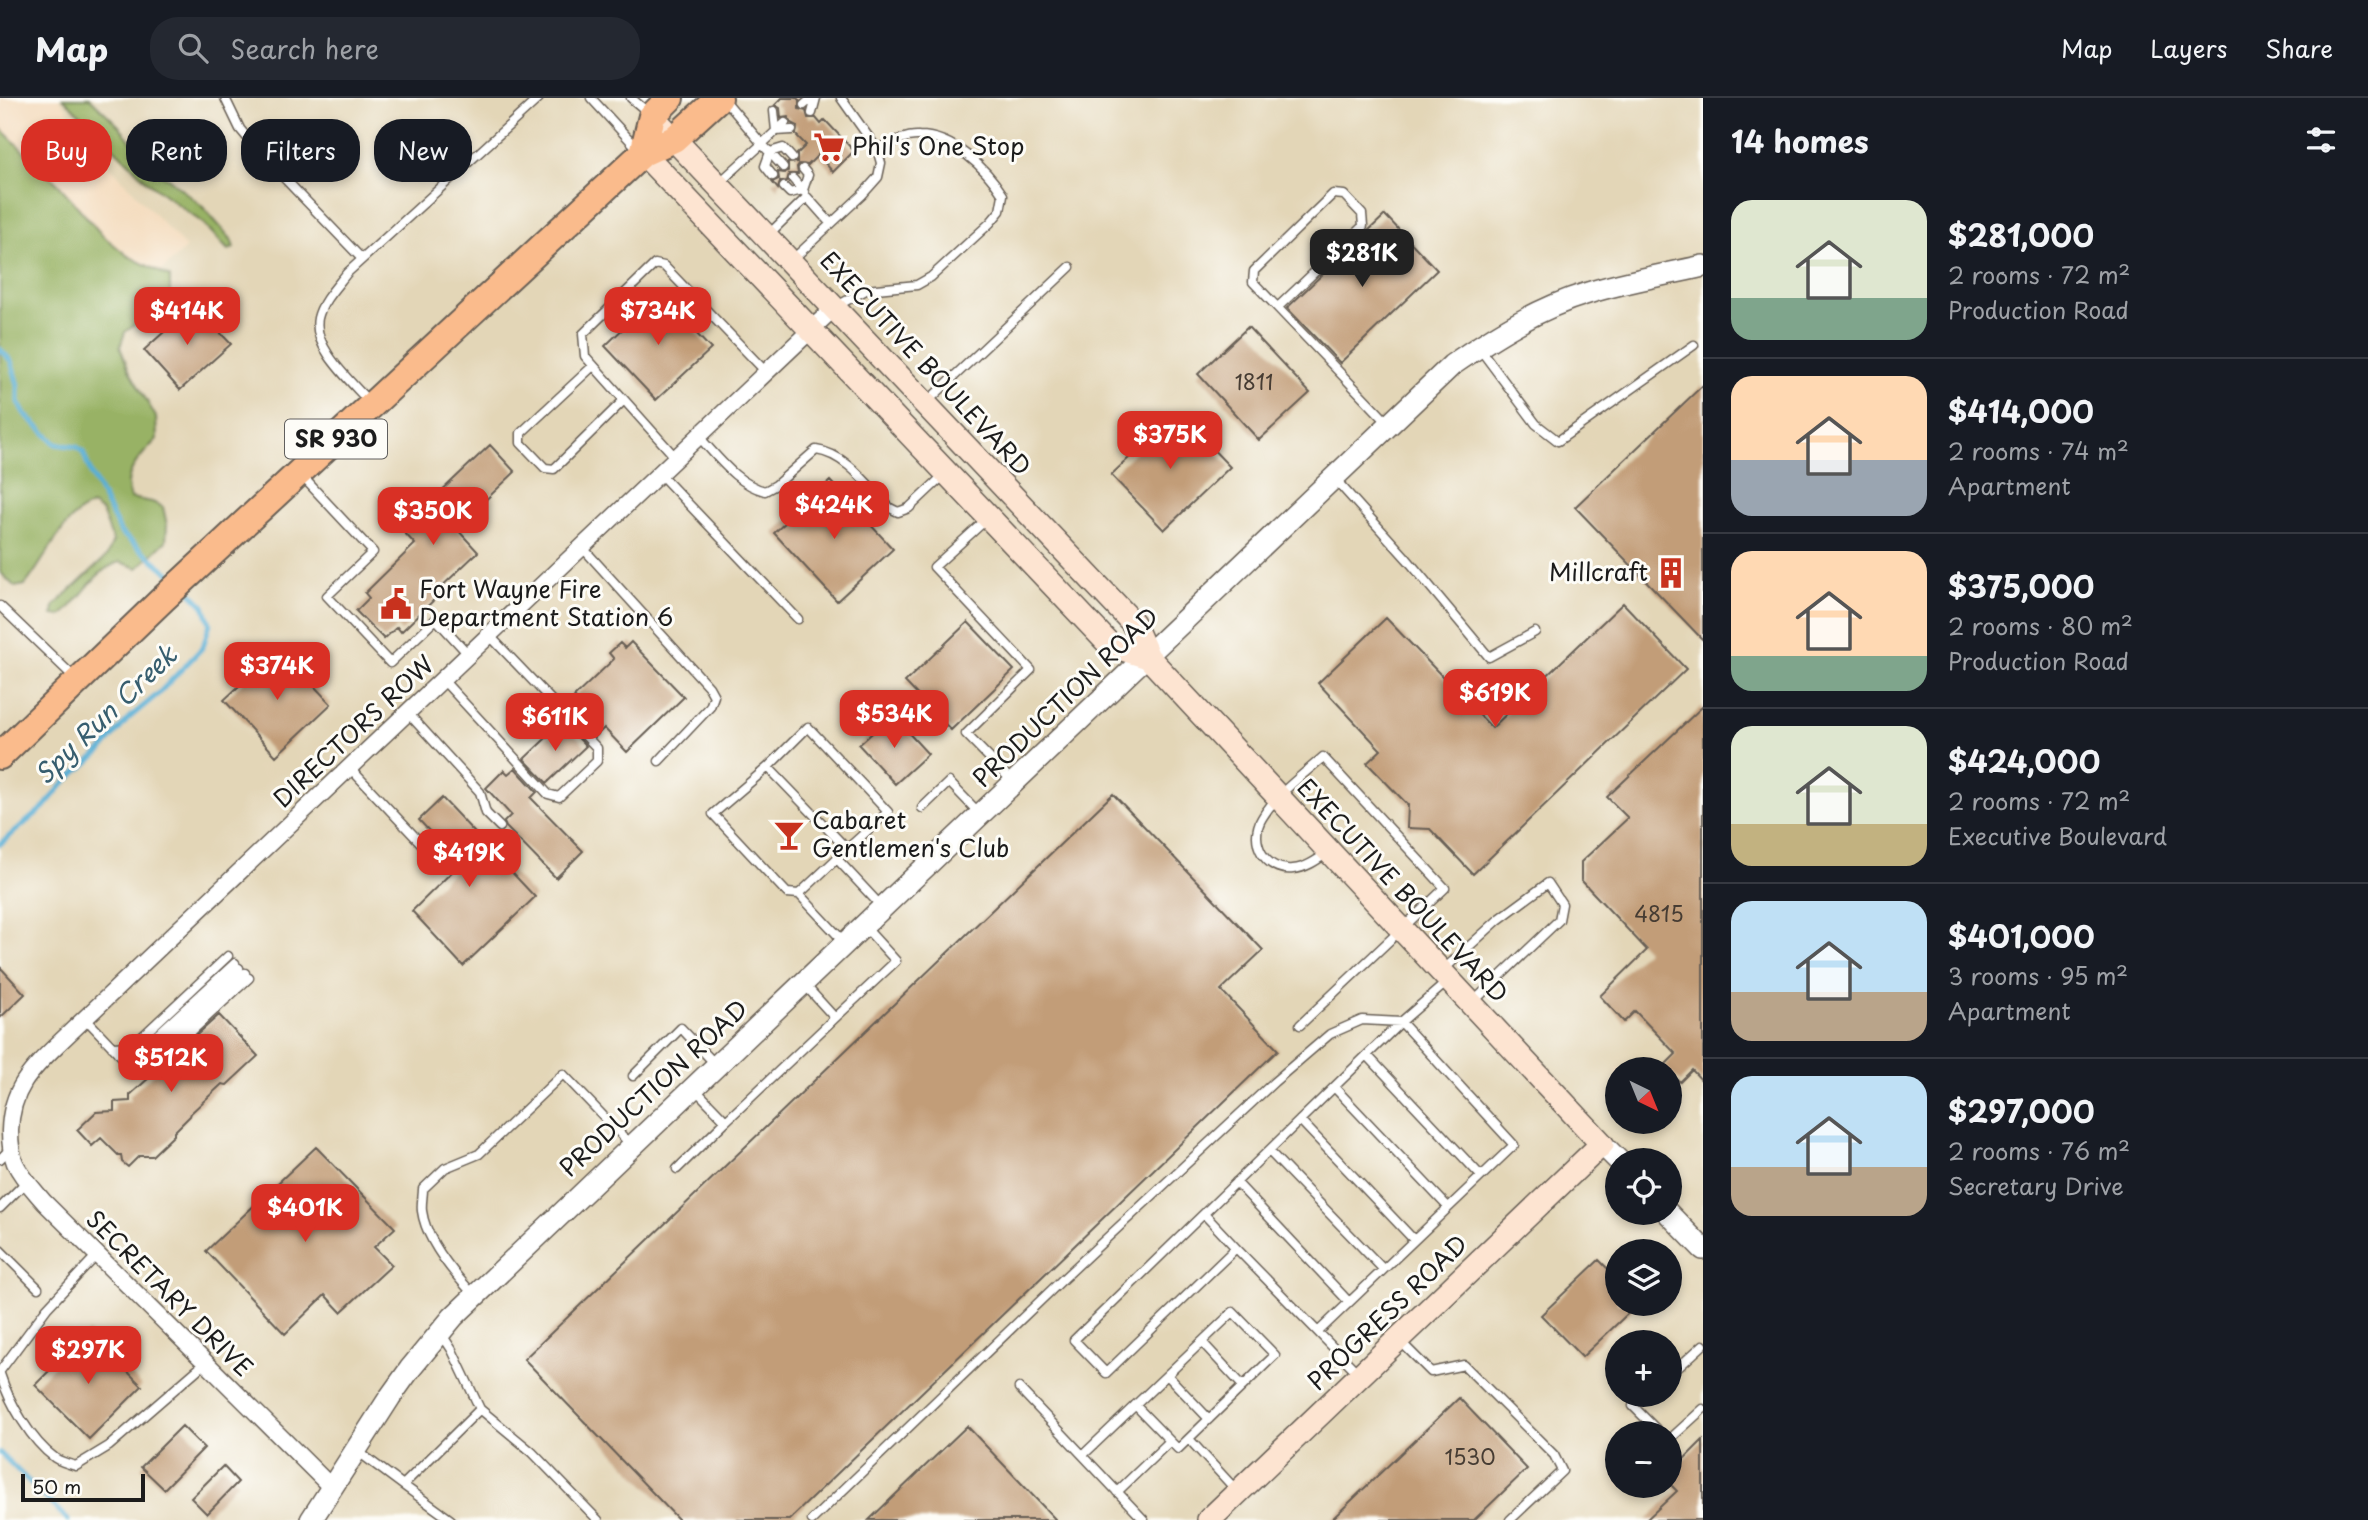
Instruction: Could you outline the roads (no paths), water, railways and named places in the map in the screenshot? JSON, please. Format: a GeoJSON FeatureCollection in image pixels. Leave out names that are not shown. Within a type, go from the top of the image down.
{"type":"FeatureCollection","features":[{"type":"Feature","properties":{"kind":"highway","name":"SR 930"},"geometry":{"type":"LineString","coordinates":[[0,756],[163,600],[643,153],[674,139],[721,98]]}},
{"type":"Feature","properties":{"kind":"highway"},"geometry":{"type":"LineString","coordinates":[[643,153],[661,107]]}},
{"type":"Feature","properties":{"kind":"main road","name":"EXECUTIVE BOULEVARD"},"geometry":{"type":"LineString","coordinates":[[661,107],[674,139],[1133,623],[1148,657],[1606,1148]]}},
{"type":"Feature","properties":{"kind":"main road","name":"EXECUTIVE BOULEVARD"},"geometry":{"type":"LineString","coordinates":[[643,153],[810,332],[1110,645],[1148,657]]}},
{"type":"Feature","properties":{"kind":"main road","name":"PROGRESS ROAD"},"geometry":{"type":"LineString","coordinates":[[1216,1518],[1238,1493],[1398,1339],[1605,1156]]}},
{"type":"Feature","properties":{"kind":"street","name":"PRODUCTION ROAD"},"geometry":{"type":"LineString","coordinates":[[311,1520],[403,1378],[475,1296],[1452,366],[1518,322],[1587,293],[1703,266]]}},
{"type":"Feature","properties":{"kind":"street","name":"DIRECTORS ROW"},"geometry":{"type":"LineString","coordinates":[[10,1114],[19,1088],[34,1067],[835,307]]}},
{"type":"Feature","properties":{"kind":"street","name":"SECRETARY DRIVE"},"geometry":{"type":"LineString","coordinates":[[10,1114],[6,1154],[15,1162],[27,1181],[97,1255],[332,1488]]}},
{"type":"Feature","properties":{"kind":"street"},"geometry":{"type":"LineString","coordinates":[[1679,1225],[1703,1250]]}},
{"type":"Feature","properties":{"kind":"lane"},"geometry":{"type":"LineString","coordinates":[[225,98],[240,129],[260,153],[362,259]]}},
{"type":"Feature","properties":{"kind":"lane"},"geometry":{"type":"LineString","coordinates":[[372,405],[331,359],[319,339],[318,318],[328,297],[347,272],[539,98]]}},
{"type":"Feature","properties":{"kind":"lane"},"geometry":{"type":"LineString","coordinates":[[591,98],[643,153]]}},
{"type":"Feature","properties":{"kind":"lane"},"geometry":{"type":"LineString","coordinates":[[631,98],[661,107]]}},
{"type":"Feature","properties":{"kind":"lane"},"geometry":{"type":"LineString","coordinates":[[721,98],[783,167]]}},
{"type":"Feature","properties":{"kind":"lane"},"geometry":{"type":"LineString","coordinates":[[804,105],[814,98]]}},
{"type":"Feature","properties":{"kind":"lane"},"geometry":{"type":"LineString","coordinates":[[812,113],[814,98]]}},
{"type":"Feature","properties":{"kind":"lane"},"geometry":{"type":"LineString","coordinates":[[791,261],[878,177],[880,163],[877,149],[841,98]]}},
{"type":"Feature","properties":{"kind":"lane"},"geometry":{"type":"LineString","coordinates":[[775,111],[776,131]]}},
{"type":"Feature","properties":{"kind":"lane"},"geometry":{"type":"LineString","coordinates":[[718,185],[785,123]]}},
{"type":"Feature","properties":{"kind":"lane"},"geometry":{"type":"LineString","coordinates":[[776,131],[792,130]]}},
{"type":"Feature","properties":{"kind":"lane"},"geometry":{"type":"LineString","coordinates":[[835,307],[866,290],[917,285],[924,281],[1000,211],[1003,195],[994,181],[969,156],[945,141],[919,135],[877,149]]}},
{"type":"Feature","properties":{"kind":"lane"},"geometry":{"type":"LineString","coordinates":[[770,152],[783,148],[792,158]]}},
{"type":"Feature","properties":{"kind":"lane"},"geometry":{"type":"LineString","coordinates":[[770,152],[765,166],[774,176]]}},
{"type":"Feature","properties":{"kind":"lane"},"geometry":{"type":"LineString","coordinates":[[767,236],[805,194],[808,175],[803,169]]}},
{"type":"Feature","properties":{"kind":"lane"},"geometry":{"type":"LineString","coordinates":[[793,178],[831,225]]}},
{"type":"Feature","properties":{"kind":"lane"},"geometry":{"type":"LineString","coordinates":[[784,187],[790,193],[805,194]]}},
{"type":"Feature","properties":{"kind":"lane"},"geometry":{"type":"LineString","coordinates":[[1278,307],[1363,226],[1362,214],[1344,195],[1333,194],[1254,271],[1253,282],[1390,425]]}},
{"type":"Feature","properties":{"kind":"lane"},"geometry":{"type":"LineString","coordinates":[[677,458],[585,356],[583,334],[655,264],[664,266],[767,373]]}},
{"type":"Feature","properties":{"kind":"lane"},"geometry":{"type":"LineString","coordinates":[[925,403],[1070,267]]}},
{"type":"Feature","properties":{"kind":"lane"},"geometry":{"type":"LineString","coordinates":[[1478,347],[1536,424],[1558,441],[1694,345]]}},
{"type":"Feature","properties":{"kind":"lane"},"geometry":{"type":"LineString","coordinates":[[593,366],[521,433],[521,443],[545,468],[554,469],[624,400]]}},
{"type":"Feature","properties":{"kind":"lane"},"geometry":{"type":"LineString","coordinates":[[699,437],[740,480],[765,491],[776,485],[816,450],[829,451],[847,464],[890,508],[898,512],[909,508],[946,474]]}},
{"type":"Feature","properties":{"kind":"lane"},"geometry":{"type":"LineString","coordinates":[[299,473],[373,552],[327,596],[390,663],[436,619],[469,655]]}},
{"type":"Feature","properties":{"kind":"lane"},"geometry":{"type":"LineString","coordinates":[[660,474],[798,619]]}},
{"type":"Feature","properties":{"kind":"lane"},"geometry":{"type":"LineString","coordinates":[[1334,478],[1407,559],[1489,657],[1535,632]]}},
{"type":"Feature","properties":{"kind":"lane"},"geometry":{"type":"LineString","coordinates":[[988,518],[934,567],[1031,670],[966,734],[1014,784]]}},
{"type":"Feature","properties":{"kind":"lane"},"geometry":{"type":"LineString","coordinates":[[582,547],[701,678],[714,696],[710,707],[659,761]]}},
{"type":"Feature","properties":{"kind":"lane"},"geometry":{"type":"LineString","coordinates":[[0,606],[78,681]]}},
{"type":"Feature","properties":{"kind":"lane"},"geometry":{"type":"LineString","coordinates":[[443,680],[548,794],[559,797],[597,761],[597,748],[489,635]]}},
{"type":"Feature","properties":{"kind":"lane"},"geometry":{"type":"LineString","coordinates":[[408,713],[480,792],[486,813],[500,828]]}},
{"type":"Feature","properties":{"kind":"lane"},"geometry":{"type":"LineString","coordinates":[[799,894],[888,812],[808,727],[768,767],[713,814],[788,892],[799,894],[846,944]]}},
{"type":"Feature","properties":{"kind":"lane"},"geometry":{"type":"LineString","coordinates":[[1300,1025],[1445,888],[1323,757],[1261,818],[1255,836],[1257,846],[1266,860],[1278,868],[1293,869],[1309,865],[1330,852]]}},
{"type":"Feature","properties":{"kind":"lane"},"geometry":{"type":"LineString","coordinates":[[768,767],[847,849]]}},
{"type":"Feature","properties":{"kind":"lane"},"geometry":{"type":"LineString","coordinates":[[350,768],[435,858]]}},
{"type":"Feature","properties":{"kind":"lane"},"geometry":{"type":"LineString","coordinates":[[922,808],[949,782],[981,815]]}},
{"type":"Feature","properties":{"kind":"lane"},"geometry":{"type":"LineString","coordinates":[[837,859],[883,908]]}},
{"type":"Feature","properties":{"kind":"lane"},"geometry":{"type":"LineString","coordinates":[[1236,1248],[1106,1373],[1074,1340],[1401,1022],[1498,920],[1548,883],[1562,904],[1559,920],[1517,963],[1471,1003]]}},
{"type":"Feature","properties":{"kind":"lane"},"geometry":{"type":"LineString","coordinates":[[677,1169],[896,961],[864,926]]}},
{"type":"Feature","properties":{"kind":"lane"},"geometry":{"type":"LineString","coordinates":[[115,1050],[137,1053],[239,967]]}},
{"type":"Feature","properties":{"kind":"lane"},"geometry":{"type":"LineString","coordinates":[[85,1018],[127,1062],[141,1073],[149,1071],[239,967]]}},
{"type":"Feature","properties":{"kind":"lane"},"geometry":{"type":"LineString","coordinates":[[127,1062],[142,1059],[239,967]]}},
{"type":"Feature","properties":{"kind":"lane"},"geometry":{"type":"LineString","coordinates":[[803,984],[835,1018]]}},
{"type":"Feature","properties":{"kind":"lane"},"geometry":{"type":"LineString","coordinates":[[812,1520],[1114,1232],[1274,1082],[1330,1034],[1362,1020],[1401,1022],[1514,1145],[1318,1332]]}},
{"type":"Feature","properties":{"kind":"lane"},"geometry":{"type":"LineString","coordinates":[[633,1076],[681,1028],[717,1066]]}},
{"type":"Feature","properties":{"kind":"lane"},"geometry":{"type":"LineString","coordinates":[[1367,1055],[1481,1176]]}},
{"type":"Feature","properties":{"kind":"lane"},"geometry":{"type":"LineString","coordinates":[[475,1296],[451,1269],[427,1230],[421,1210],[424,1189],[445,1168],[479,1154],[563,1074],[632,1146]]}},
{"type":"Feature","properties":{"kind":"lane"},"geometry":{"type":"LineString","coordinates":[[1334,1087],[1448,1207]]}},
{"type":"Feature","properties":{"kind":"lane"},"geometry":{"type":"LineString","coordinates":[[694,1088],[726,1121]]}},
{"type":"Feature","properties":{"kind":"lane"},"geometry":{"type":"LineString","coordinates":[[1300,1120],[1414,1240]]}},
{"type":"Feature","properties":{"kind":"lane"},"geometry":{"type":"LineString","coordinates":[[1269,1151],[1383,1269]]}},
{"type":"Feature","properties":{"kind":"lane"},"geometry":{"type":"LineString","coordinates":[[0,1208],[27,1181]]}},
{"type":"Feature","properties":{"kind":"lane"},"geometry":{"type":"LineString","coordinates":[[1236,1182],[1349,1301]]}},
{"type":"Feature","properties":{"kind":"lane"},"geometry":{"type":"LineString","coordinates":[[1203,1214],[1360,1376]]}},
{"type":"Feature","properties":{"kind":"lane"},"geometry":{"type":"LineString","coordinates":[[0,1250],[38,1288]]}},
{"type":"Feature","properties":{"kind":"lane"},"geometry":{"type":"LineString","coordinates":[[97,1255],[47,1308],[0,1372],[6,1394],[41,1445],[58,1460],[76,1466],[109,1446],[205,1363]]}},
{"type":"Feature","properties":{"kind":"lane"},"geometry":{"type":"LineString","coordinates":[[1083,1455],[1135,1405],[1202,1342],[1233,1312],[1275,1355],[1178,1449],[1135,1405]]}},
{"type":"Feature","properties":{"kind":"lane"},"geometry":{"type":"LineString","coordinates":[[440,1333],[452,1350],[480,1409],[532,1452],[598,1520]]}},
{"type":"Feature","properties":{"kind":"lane"},"geometry":{"type":"LineString","coordinates":[[1398,1339],[1430,1372],[1464,1365],[1554,1455],[1562,1471],[1510,1520]]}},
{"type":"Feature","properties":{"kind":"lane"},"geometry":{"type":"LineString","coordinates":[[1202,1342],[1243,1386]]}},
{"type":"Feature","properties":{"kind":"lane"},"geometry":{"type":"LineString","coordinates":[[1682,1364],[1703,1345]]}},
{"type":"Feature","properties":{"kind":"lane"},"geometry":{"type":"LineString","coordinates":[[1167,1375],[1209,1419]]}},
{"type":"Feature","properties":{"kind":"lane"},"geometry":{"type":"LineString","coordinates":[[1020,1388],[1144,1520]]}},
{"type":"Feature","properties":{"kind":"lane"},"geometry":{"type":"LineString","coordinates":[[1634,1407],[1648,1421]]}},
{"type":"Feature","properties":{"kind":"lane"},"geometry":{"type":"LineString","coordinates":[[403,1485],[480,1409]]}},
{"type":"Feature","properties":{"kind":"lane"},"geometry":{"type":"LineString","coordinates":[[1682,1428],[1703,1409]]}},
{"type":"Feature","properties":{"kind":"lane"},"geometry":{"type":"LineString","coordinates":[[1189,1439],[1238,1493]]}},
{"type":"Feature","properties":{"kind":"lane"},"geometry":{"type":"LineString","coordinates":[[1117,1492],[1170,1441]]}},
{"type":"Feature","properties":{"kind":"lane"},"geometry":{"type":"LineString","coordinates":[[356,1450],[445,1519]]}},
{"type":"Feature","properties":{"kind":"waterway","name":"Spy Run Creek"},"geometry":{"type":"LineString","coordinates":[[0,349],[11,361],[18,385],[18,402],[24,413],[56,444],[77,447],[83,452],[121,533],[175,578]]}},
{"type":"Feature","properties":{"kind":"waterway","name":"Spy Run Creek"},"geometry":{"type":"LineString","coordinates":[[0,844],[44,807],[64,783],[102,750],[129,718],[158,694],[203,647],[210,623],[204,606],[185,587]]}},
{"type":"Feature","properties":{"kind":"waterway","name":"Spy Run Creek"},"geometry":{"type":"LineString","coordinates":[[0,1453],[68,1520]]}},
{"type":"Feature","properties":{"kind":"place","name":"Phil's One Stop"},"geometry":{"type":"Point","coordinates":[829,147]}},
{"type":"Feature","properties":{"kind":"place","name":"Millcraft"},"geometry":{"type":"Point","coordinates":[1671,573]}},
{"type":"Feature","properties":{"kind":"place","name":"Fort Wayne Fire Department Station 6"},"geometry":{"type":"Point","coordinates":[396,604]}},
{"type":"Feature","properties":{"kind":"place","name":"Cabaret Gentlemen's Club"},"geometry":{"type":"Point","coordinates":[789,835]}}]}
